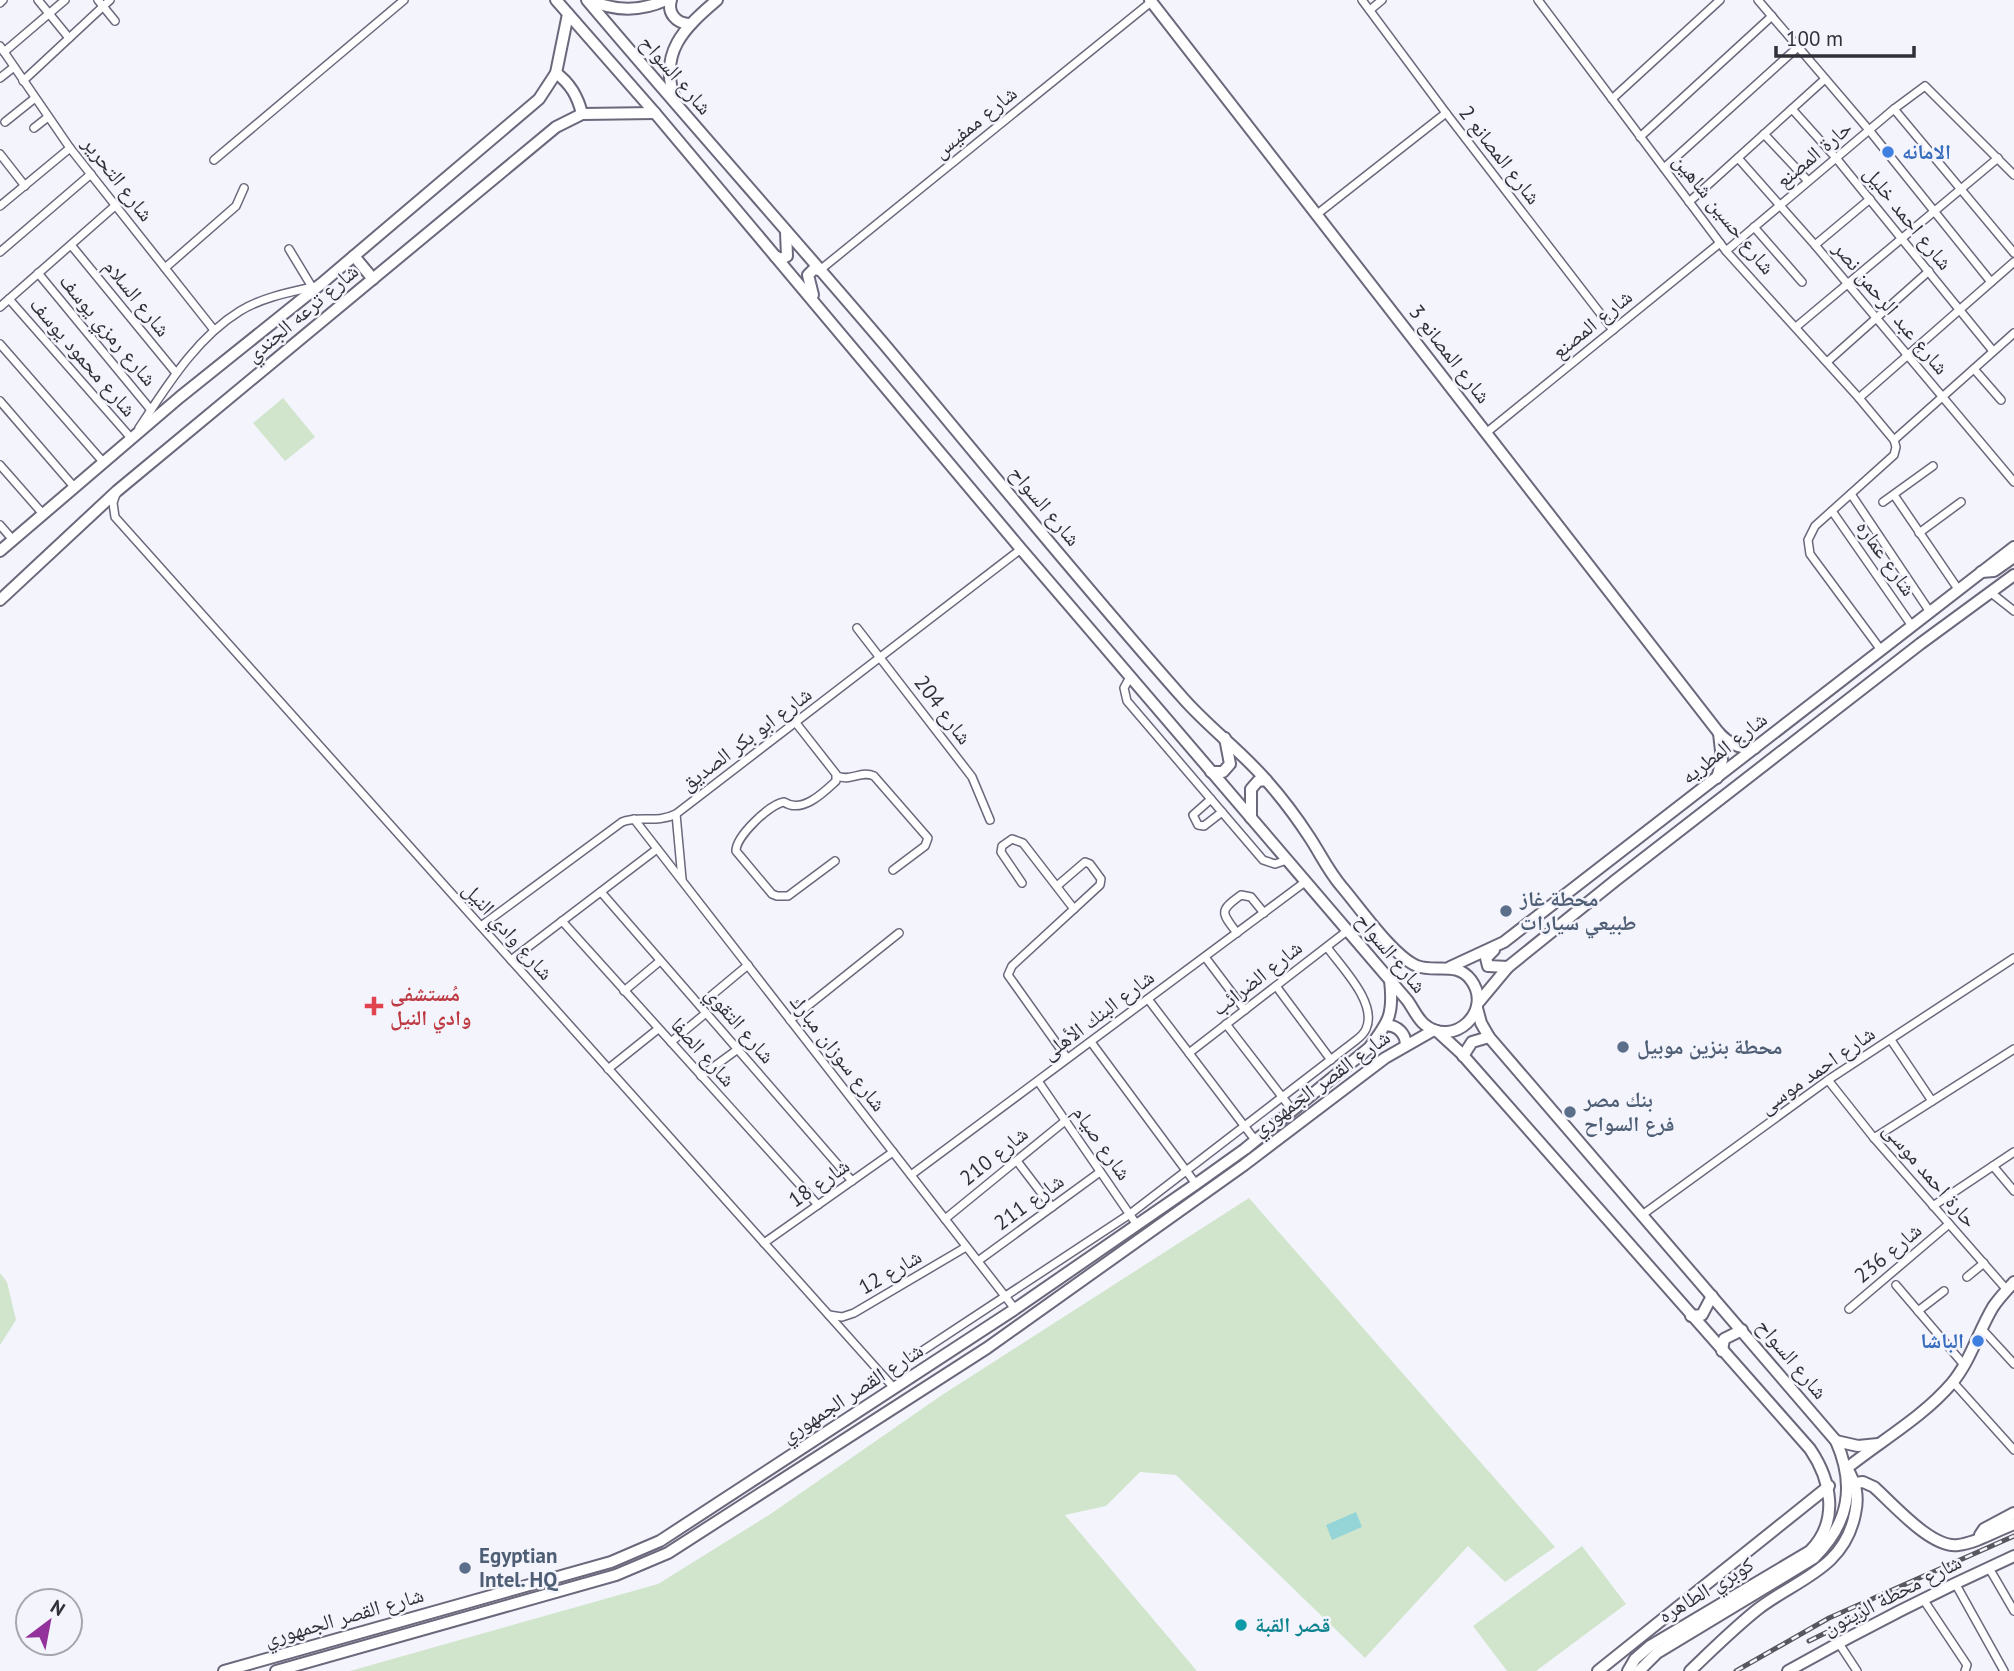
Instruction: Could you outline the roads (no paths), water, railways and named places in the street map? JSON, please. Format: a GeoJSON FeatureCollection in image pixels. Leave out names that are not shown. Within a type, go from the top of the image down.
{"type":"FeatureCollection","features":[{"type":"Feature","properties":{"kind":"main road","name":"شارع السواح"},"geometry":{"type":"LineString","coordinates":[[556,0],[655,113],[1021,549],[1407,1000],[1418,1018],[1463,1056],[1810,1448],[1829,1486],[1829,1516],[1812,1555]]}},
{"type":"Feature","properties":{"kind":"main road","name":"شارع السواح"},"geometry":{"type":"LineString","coordinates":[[588,0],[1183,698],[1266,780],[1304,829],[1329,871],[1394,949],[1405,960],[1424,968],[1450,967],[1461,971],[1471,980],[1477,991],[1481,1023],[1489,1037],[1836,1441],[1847,1468],[1846,1509],[1834,1536],[1812,1555]]}},
{"type":"Feature","properties":{"kind":"main road"},"geometry":{"type":"LineString","coordinates":[[588,0],[614,8],[629,9],[644,8],[668,0],[672,15],[679,22],[689,24]]}},
{"type":"Feature","properties":{"kind":"main road"},"geometry":{"type":"LineString","coordinates":[[677,105],[671,85],[670,63],[674,48],[689,24],[717,0]]}},
{"type":"Feature","properties":{"kind":"main road","name":"شارع المصانع 3"},"geometry":{"type":"LineString","coordinates":[[1151,1],[1718,733],[1731,744],[1755,748]]}},
{"type":"Feature","properties":{"kind":"main road","name":"شارع ترعه الجندي"},"geometry":{"type":"LineString","coordinates":[[0,551],[538,99],[556,73],[568,14]]}},
{"type":"Feature","properties":{"kind":"main road"},"geometry":{"type":"LineString","coordinates":[[556,73],[576,95],[582,114]]}},
{"type":"Feature","properties":{"kind":"main road","name":"شارع ترعه الجندي"},"geometry":{"type":"LineString","coordinates":[[0,600],[117,491],[555,127],[582,114],[655,113]]}},
{"type":"Feature","properties":{"kind":"main road"},"geometry":{"type":"LineString","coordinates":[[775,256],[783,259],[788,254],[786,230]]}},
{"type":"Feature","properties":{"kind":"main road"},"geometry":{"type":"LineString","coordinates":[[354,256],[373,279]]}},
{"type":"Feature","properties":{"kind":"main road"},"geometry":{"type":"LineString","coordinates":[[816,304],[807,278],[811,271],[820,270]]}},
{"type":"Feature","properties":{"kind":"main road","name":"شارع المطريه"},"geometry":{"type":"LineString","coordinates":[[1450,967],[1499,946],[2014,547]]}},
{"type":"Feature","properties":{"kind":"main road"},"geometry":{"type":"LineString","coordinates":[[1981,572],[1991,573],[2014,557]]}},
{"type":"Feature","properties":{"kind":"main road","name":"شارع المطريه"},"geometry":{"type":"LineString","coordinates":[[1478,1005],[1508,967],[1616,880],[2014,575]]}},
{"type":"Feature","properties":{"kind":"main road"},"geometry":{"type":"LineString","coordinates":[[1717,778],[1722,760],[1718,733]]}},
{"type":"Feature","properties":{"kind":"main road"},"geometry":{"type":"LineString","coordinates":[[1211,772],[1223,772],[1230,764],[1225,738]]}},
{"type":"Feature","properties":{"kind":"main road"},"geometry":{"type":"LineString","coordinates":[[1251,818],[1251,789],[1255,783],[1266,780]]}},
{"type":"Feature","properties":{"kind":"main road"},"geometry":{"type":"LineString","coordinates":[[1499,946],[1488,956],[1487,964],[1491,967],[1508,967]]}},
{"type":"Feature","properties":{"kind":"main road","name":"شارع القصر الجمهوري"},"geometry":{"type":"LineString","coordinates":[[224,1671],[611,1562],[660,1541],[1015,1309],[1196,1184],[1293,1111],[1370,1048],[1387,1025],[1391,1003],[1390,980]]}},
{"type":"Feature","properties":{"kind":"main road"},"geometry":{"type":"LineString","coordinates":[[1436,1031],[1450,1032],[1461,1028],[1471,1020],[1478,1005]]}},
{"type":"Feature","properties":{"kind":"main road"},"geometry":{"type":"LineString","coordinates":[[1387,1025],[1398,1028],[1406,1038],[1406,1044]]}},
{"type":"Feature","properties":{"kind":"main road","name":"شارع القصر الجمهوري"},"geometry":{"type":"LineString","coordinates":[[276,1671],[616,1575],[668,1553],[987,1348],[1244,1165],[1406,1044],[1436,1031]]}},
{"type":"Feature","properties":{"kind":"main road"},"geometry":{"type":"LineString","coordinates":[[1463,1056],[1472,1042],[1489,1037]]}},
{"type":"Feature","properties":{"kind":"main road"},"geometry":{"type":"LineString","coordinates":[[1690,1671],[1759,1609],[1839,1553],[1853,1525],[1858,1503],[1855,1483],[1847,1468],[1939,1397],[1953,1382],[1965,1366],[1994,1305],[2011,1289]]}},
{"type":"Feature","properties":{"kind":"main road"},"geometry":{"type":"LineString","coordinates":[[1691,1316],[1702,1315],[1712,1296]]}},
{"type":"Feature","properties":{"kind":"main road"},"geometry":{"type":"LineString","coordinates":[[1722,1351],[1724,1339],[1742,1330]]}},
{"type":"Feature","properties":{"kind":"main road"},"geometry":{"type":"LineString","coordinates":[[1836,1441],[1858,1446],[1881,1443]]}},
{"type":"Feature","properties":{"kind":"main road"},"geometry":{"type":"LineString","coordinates":[[1855,1483],[1863,1482],[1874,1488],[1941,1544],[1955,1546],[2014,1524]]}},
{"type":"Feature","properties":{"kind":"main road"},"geometry":{"type":"LineString","coordinates":[[1598,1671],[1829,1486]]}},
{"type":"Feature","properties":{"kind":"main road","name":"شارع محطة الزيتون"},"geometry":{"type":"LineString","coordinates":[[1976,1539],[1984,1529],[2014,1513]]}},
{"type":"Feature","properties":{"kind":"main road","name":"كوبري الطاهره"},"geometry":{"type":"LineString","coordinates":[[1628,1671],[1650,1646],[1812,1555]]}},
{"type":"Feature","properties":{"kind":"main road","name":"كوبري الطاهره"},"geometry":{"type":"LineString","coordinates":[[1639,1671],[1657,1653],[1812,1555]]}},
{"type":"Feature","properties":{"kind":"main road","name":"شارع محطة الزيتون"},"geometry":{"type":"LineString","coordinates":[[1788,1671],[1838,1642],[2014,1556]]}},
{"type":"Feature","properties":{"kind":"main road"},"geometry":{"type":"LineString","coordinates":[[496,1594],[501,1607]]}},
{"type":"Feature","properties":{"kind":"main road"},"geometry":{"type":"LineString","coordinates":[[472,1601],[477,1614]]}},
{"type":"Feature","properties":{"kind":"main road"},"geometry":{"type":"LineString","coordinates":[[1622,1671],[1620,1663],[1623,1650]]}},
{"type":"Feature","properties":{"kind":"main road"},"geometry":{"type":"LineString","coordinates":[[1683,1671],[1709,1653]]}},
{"type":"Feature","properties":{"kind":"street"},"geometry":{"type":"LineString","coordinates":[[38,0],[69,38]]}},
{"type":"Feature","properties":{"kind":"street"},"geometry":{"type":"LineString","coordinates":[[2,49],[65,0]]}},
{"type":"Feature","properties":{"kind":"street"},"geometry":{"type":"LineString","coordinates":[[23,81],[69,38],[100,3],[110,0]]}},
{"type":"Feature","properties":{"kind":"street"},"geometry":{"type":"LineString","coordinates":[[214,160],[404,0]]}},
{"type":"Feature","properties":{"kind":"street","name":"شارع المصانع 2"},"geometry":{"type":"LineString","coordinates":[[1362,0],[1613,330]]}},
{"type":"Feature","properties":{"kind":"street"},"geometry":{"type":"LineString","coordinates":[[1370,10],[1382,0]]}},
{"type":"Feature","properties":{"kind":"street","name":"شارع حسين شاهين"},"geometry":{"type":"LineString","coordinates":[[1538,0],[1726,251],[1894,440]]}},
{"type":"Feature","properties":{"kind":"street"},"geometry":{"type":"LineString","coordinates":[[1612,99],[1720,0]]}},
{"type":"Feature","properties":{"kind":"street"},"geometry":{"type":"LineString","coordinates":[[1758,0],[1869,130],[1991,282]]}},
{"type":"Feature","properties":{"kind":"street","name":"شارع ممفيس"},"geometry":{"type":"LineString","coordinates":[[820,270],[1151,1]]}},
{"type":"Feature","properties":{"kind":"street"},"geometry":{"type":"LineString","coordinates":[[100,3],[115,21]]}},
{"type":"Feature","properties":{"kind":"street"},"geometry":{"type":"LineString","coordinates":[[1640,137],[1772,16]]}},
{"type":"Feature","properties":{"kind":"street"},"geometry":{"type":"LineString","coordinates":[[1664,168],[1798,47]]}},
{"type":"Feature","properties":{"kind":"street","name":"شارع التحرير"},"geometry":{"type":"LineString","coordinates":[[2,49],[70,148],[214,330]]}},
{"type":"Feature","properties":{"kind":"street"},"geometry":{"type":"LineString","coordinates":[[0,78],[14,67]]}},
{"type":"Feature","properties":{"kind":"street"},"geometry":{"type":"LineString","coordinates":[[1689,202],[1825,79]]}},
{"type":"Feature","properties":{"kind":"street","name":"حارة المصنع"},"geometry":{"type":"LineString","coordinates":[[1726,251],[1925,86],[1998,158]]}},
{"type":"Feature","properties":{"kind":"street"},"geometry":{"type":"LineString","coordinates":[[5,122],[35,98]]}},
{"type":"Feature","properties":{"kind":"street","name":"شارع احمد خليل"},"geometry":{"type":"LineString","coordinates":[[1792,109],[1902,237],[1993,351]]}},
{"type":"Feature","properties":{"kind":"street"},"geometry":{"type":"LineString","coordinates":[[1894,109],[2014,253]]}},
{"type":"Feature","properties":{"kind":"street"},"geometry":{"type":"LineString","coordinates":[[1316,215],[1446,113]]}},
{"type":"Feature","properties":{"kind":"street"},"geometry":{"type":"LineString","coordinates":[[34,128],[48,117]]}},
{"type":"Feature","properties":{"kind":"street"},"geometry":{"type":"LineString","coordinates":[[1764,134],[1808,181]]}},
{"type":"Feature","properties":{"kind":"street"},"geometry":{"type":"LineString","coordinates":[[0,206],[70,148]]}},
{"type":"Feature","properties":{"kind":"street"},"geometry":{"type":"LineString","coordinates":[[0,154],[25,186]]}},
{"type":"Feature","properties":{"kind":"street","name":"شارع عبد الرحمن نصر"},"geometry":{"type":"LineString","coordinates":[[1738,158],[1815,245],[2014,482]]}},
{"type":"Feature","properties":{"kind":"street"},"geometry":{"type":"LineString","coordinates":[[1796,327],[1998,158],[2014,175]]}},
{"type":"Feature","properties":{"kind":"street"},"geometry":{"type":"LineString","coordinates":[[0,252],[91,174]]}},
{"type":"Feature","properties":{"kind":"street"},"geometry":{"type":"LineString","coordinates":[[165,268],[236,206],[244,188]]}},
{"type":"Feature","properties":{"kind":"street"},"geometry":{"type":"LineString","coordinates":[[1815,245],[1870,199]]}},
{"type":"Feature","properties":{"kind":"street"},"geometry":{"type":"LineString","coordinates":[[0,307],[116,205]]}},
{"type":"Feature","properties":{"kind":"street"},"geometry":{"type":"LineString","coordinates":[[1754,227],[1802,282]]}},
{"type":"Feature","properties":{"kind":"street","name":"شارع المصنع"},"geometry":{"type":"LineString","coordinates":[[1486,433],[1720,243]]}},
{"type":"Feature","properties":{"kind":"street","name":"شارع السلام"},"geometry":{"type":"LineString","coordinates":[[71,245],[176,373]]}},
{"type":"Feature","properties":{"kind":"street"},"geometry":{"type":"LineString","coordinates":[[133,437],[176,373],[214,330],[240,311],[260,302],[317,286],[289,249]]}},
{"type":"Feature","properties":{"kind":"street"},"geometry":{"type":"LineString","coordinates":[[1859,398],[2014,262]]}},
{"type":"Feature","properties":{"kind":"street"},"geometry":{"type":"LineString","coordinates":[[1827,362],[1929,271]]}},
{"type":"Feature","properties":{"kind":"street","name":"شارع رمزي يوسف"},"geometry":{"type":"LineString","coordinates":[[38,273],[151,410]]}},
{"type":"Feature","properties":{"kind":"street","name":"شارع محمود يوسف"},"geometry":{"type":"LineString","coordinates":[[9,299],[133,437]]}},
{"type":"Feature","properties":{"kind":"street"},"geometry":{"type":"LineString","coordinates":[[1881,650],[1810,554],[1807,547],[1810,532],[1894,455],[1894,440],[2014,333]]}},
{"type":"Feature","properties":{"kind":"street"},"geometry":{"type":"LineString","coordinates":[[0,344],[104,463]]}},
{"type":"Feature","properties":{"kind":"street"},"geometry":{"type":"LineString","coordinates":[[1973,369],[2001,400]]}},
{"type":"Feature","properties":{"kind":"street"},"geometry":{"type":"LineString","coordinates":[[0,401],[75,488]]}},
{"type":"Feature","properties":{"kind":"street"},"geometry":{"type":"LineString","coordinates":[[0,465],[43,514]]}},
{"type":"Feature","properties":{"kind":"street"},"geometry":{"type":"LineString","coordinates":[[1883,502],[1933,466]]}},
{"type":"Feature","properties":{"kind":"street","name":"شارع وادي النيل"},"geometry":{"type":"LineString","coordinates":[[117,491],[113,503],[115,517],[894,1388]]}},
{"type":"Feature","properties":{"kind":"street"},"geometry":{"type":"LineString","coordinates":[[1851,494],[1930,612]]}},
{"type":"Feature","properties":{"kind":"street"},"geometry":{"type":"LineString","coordinates":[[1894,495],[1958,589]]}},
{"type":"Feature","properties":{"kind":"street"},"geometry":{"type":"LineString","coordinates":[[1920,533],[1961,502]]}},
{"type":"Feature","properties":{"kind":"street","name":"شارع عماره"},"geometry":{"type":"LineString","coordinates":[[1832,511],[1912,626]]}},
{"type":"Feature","properties":{"kind":"street"},"geometry":{"type":"LineString","coordinates":[[0,525],[13,540]]}},
{"type":"Feature","properties":{"kind":"street","name":"شارع ابو بكر الصديق"},"geometry":{"type":"LineString","coordinates":[[481,926],[622,822],[634,819],[657,821],[676,814],[1021,549]]}},
{"type":"Feature","properties":{"kind":"street"},"geometry":{"type":"LineString","coordinates":[[1990,592],[2014,611]]}},
{"type":"Feature","properties":{"kind":"street","name":"شارع 204"},"geometry":{"type":"LineString","coordinates":[[857,628],[972,777],[990,820]]}},
{"type":"Feature","properties":{"kind":"street"},"geometry":{"type":"LineString","coordinates":[[1130,677],[1124,688],[1126,701],[1264,860],[1275,864],[1287,860]]}},
{"type":"Feature","properties":{"kind":"street"},"geometry":{"type":"LineString","coordinates":[[796,723],[837,776],[846,779],[864,773],[874,776],[928,838],[925,846],[893,870]]}},
{"type":"Feature","properties":{"kind":"street"},"geometry":{"type":"LineString","coordinates":[[835,861],[788,896],[777,897],[738,855],[736,846],[739,838],[774,805],[784,802],[792,807],[802,806],[835,783],[837,776]]}},
{"type":"Feature","properties":{"kind":"street"},"geometry":{"type":"LineString","coordinates":[[1211,799],[1193,815],[1198,825],[1205,827],[1222,812]]}},
{"type":"Feature","properties":{"kind":"street"},"geometry":{"type":"LineString","coordinates":[[676,814],[682,880]]}},
{"type":"Feature","properties":{"kind":"street","name":"شارع سوزان مبارك"},"geometry":{"type":"LineString","coordinates":[[634,819],[1015,1309]]}},
{"type":"Feature","properties":{"kind":"street"},"geometry":{"type":"LineString","coordinates":[[1022,883],[1001,856],[1002,846],[1012,839],[1023,842],[1074,909]]}},
{"type":"Feature","properties":{"kind":"street"},"geometry":{"type":"LineString","coordinates":[[511,960],[657,849]]}},
{"type":"Feature","properties":{"kind":"street"},"geometry":{"type":"LineString","coordinates":[[1057,886],[1085,863],[1090,864],[1100,876],[1100,885],[1012,966],[1008,979],[1067,1058]]}},
{"type":"Feature","properties":{"kind":"street","name":"شارع البنك الأهلى"},"geometry":{"type":"LineString","coordinates":[[911,1175],[1306,882]]}},
{"type":"Feature","properties":{"kind":"street","name":"شارع التقوي"},"geometry":{"type":"LineString","coordinates":[[601,892],[852,1181]]}},
{"type":"Feature","properties":{"kind":"street"},"geometry":{"type":"LineString","coordinates":[[1237,933],[1224,915],[1226,906],[1233,900],[1241,895],[1248,895],[1264,913]]}},
{"type":"Feature","properties":{"kind":"street","name":"شارع الصفا"},"geometry":{"type":"LineString","coordinates":[[562,921],[818,1205]]}},
{"type":"Feature","properties":{"kind":"street","name":"شارع الضرائب"},"geometry":{"type":"LineString","coordinates":[[1189,1053],[1347,931]]}},
{"type":"Feature","properties":{"kind":"street"},"geometry":{"type":"LineString","coordinates":[[790,1020],[899,933]]}},
{"type":"Feature","properties":{"kind":"street"},"geometry":{"type":"LineString","coordinates":[[910,1359],[1130,1214],[1366,1031],[1369,1017],[1367,1002],[1327,947]]}},
{"type":"Feature","properties":{"kind":"street"},"geometry":{"type":"LineString","coordinates":[[1205,957],[1245,1010]]}},
{"type":"Feature","properties":{"kind":"street","name":"شارع احمد موسى"},"geometry":{"type":"LineString","coordinates":[[1642,1215],[1828,1080],[2014,958]]}},
{"type":"Feature","properties":{"kind":"street"},"geometry":{"type":"LineString","coordinates":[[624,991],[660,961]]}},
{"type":"Feature","properties":{"kind":"street"},"geometry":{"type":"LineString","coordinates":[[699,1005],[748,965]]}},
{"type":"Feature","properties":{"kind":"street"},"geometry":{"type":"LineString","coordinates":[[1276,986],[1331,1060]]}},
{"type":"Feature","properties":{"kind":"street"},"geometry":{"type":"LineString","coordinates":[[1148,999],[1255,1140]]}},
{"type":"Feature","properties":{"kind":"street"},"geometry":{"type":"LineString","coordinates":[[671,1042],[706,1013]]}},
{"type":"Feature","properties":{"kind":"street"},"geometry":{"type":"LineString","coordinates":[[1226,1024],[1293,1111]]}},
{"type":"Feature","properties":{"kind":"street"},"geometry":{"type":"LineString","coordinates":[[608,1069],[658,1028]]}},
{"type":"Feature","properties":{"kind":"street"},"geometry":{"type":"LineString","coordinates":[[1891,1040],[1932,1101]]}},
{"type":"Feature","properties":{"kind":"street"},"geometry":{"type":"LineString","coordinates":[[1091,1042],[1196,1184]]}},
{"type":"Feature","properties":{"kind":"street"},"geometry":{"type":"LineString","coordinates":[[701,1076],[738,1049]]}},
{"type":"Feature","properties":{"kind":"street"},"geometry":{"type":"LineString","coordinates":[[1874,1138],[2014,1049]]}},
{"type":"Feature","properties":{"kind":"street","name":"حارة احمد موسى"},"geometry":{"type":"LineString","coordinates":[[1828,1080],[1933,1206],[2011,1289]]}},
{"type":"Feature","properties":{"kind":"street","name":"شارع صيام"},"geometry":{"type":"LineString","coordinates":[[1038,1081],[1138,1224]]}},
{"type":"Feature","properties":{"kind":"street","name":"شارع 210"},"geometry":{"type":"LineString","coordinates":[[945,1219],[1065,1121]]}},
{"type":"Feature","properties":{"kind":"street","name":"شارع 18"},"geometry":{"type":"LineString","coordinates":[[764,1243],[893,1152]]}},
{"type":"Feature","properties":{"kind":"street"},"geometry":{"type":"LineString","coordinates":[[1933,1206],[2014,1152]]}},
{"type":"Feature","properties":{"kind":"street"},"geometry":{"type":"LineString","coordinates":[[1017,1161],[1052,1207]]}},
{"type":"Feature","properties":{"kind":"street"},"geometry":{"type":"LineString","coordinates":[[1993,1166],[2014,1191]]}},
{"type":"Feature","properties":{"kind":"street","name":"شارع 211"},"geometry":{"type":"LineString","coordinates":[[978,1261],[1100,1172]]}},
{"type":"Feature","properties":{"kind":"street","name":"شارع 236"},"geometry":{"type":"LineString","coordinates":[[1849,1308],[1949,1224]]}},
{"type":"Feature","properties":{"kind":"street","name":"شارع 12"},"geometry":{"type":"LineString","coordinates":[[829,1315],[849,1315],[966,1247]]}},
{"type":"Feature","properties":{"kind":"street"},"geometry":{"type":"LineString","coordinates":[[1967,1278],[1984,1263]]}},
{"type":"Feature","properties":{"kind":"street"},"geometry":{"type":"LineString","coordinates":[[1896,1285],[1965,1366]]}},
{"type":"Feature","properties":{"kind":"street"},"geometry":{"type":"LineString","coordinates":[[1918,1311],[1944,1291]]}},
{"type":"Feature","properties":{"kind":"street"},"geometry":{"type":"LineString","coordinates":[[1982,1329],[2014,1364]]}},
{"type":"Feature","properties":{"kind":"street"},"geometry":{"type":"LineString","coordinates":[[1953,1382],[2014,1450]]}},
{"type":"Feature","properties":{"kind":"street"},"geometry":{"type":"LineString","coordinates":[[1989,1567],[2014,1611]]}},
{"type":"Feature","properties":{"kind":"street"},"geometry":{"type":"LineString","coordinates":[[1955,1583],[2004,1671]]}},
{"type":"Feature","properties":{"kind":"street"},"geometry":{"type":"LineString","coordinates":[[1923,1599],[1967,1665],[1964,1671]]}},
{"type":"Feature","properties":{"kind":"street"},"geometry":{"type":"LineString","coordinates":[[1838,1642],[1857,1671]]}},
{"type":"Feature","properties":{"kind":"water"},"geometry":{"type":"Polygon","coordinates":[[[1356,1512],[1362,1527],[1332,1540],[1326,1525],[1356,1512]]]}},
{"type":"Feature","properties":{"kind":"railway"},"geometry":{"type":"LineString","coordinates":[[1736,1671],[1829,1618],[2014,1536]]}},
{"type":"Feature","properties":{"kind":"railway"},"geometry":{"type":"LineString","coordinates":[[1809,1641],[1866,1613]]}},
{"type":"Feature","properties":{"kind":"place","name":"الامانه"},"geometry":{"type":"Point","coordinates":[1888,152]}},
{"type":"Feature","properties":{"kind":"place","name":"محطة غاز طبيعي سيارات"},"geometry":{"type":"Point","coordinates":[1506,911]}},
{"type":"Feature","properties":{"kind":"place","name":"مُستشفى وادي النيل"},"geometry":{"type":"Point","coordinates":[374,1006]}},
{"type":"Feature","properties":{"kind":"place","name":"محطة بنزين موبيل"},"geometry":{"type":"Point","coordinates":[1623,1047]}},
{"type":"Feature","properties":{"kind":"place","name":"بنك مصر فرع السواح"},"geometry":{"type":"Point","coordinates":[1570,1112]}},
{"type":"Feature","properties":{"kind":"place","name":"الباشا"},"geometry":{"type":"Point","coordinates":[1978,1341]}},
{"type":"Feature","properties":{"kind":"place","name":"Egyptian Intel. HQ"},"geometry":{"type":"Point","coordinates":[465,1568]}},
{"type":"Feature","properties":{"kind":"place","name":"قصر القبة"},"geometry":{"type":"Point","coordinates":[1241,1625]}}]}
